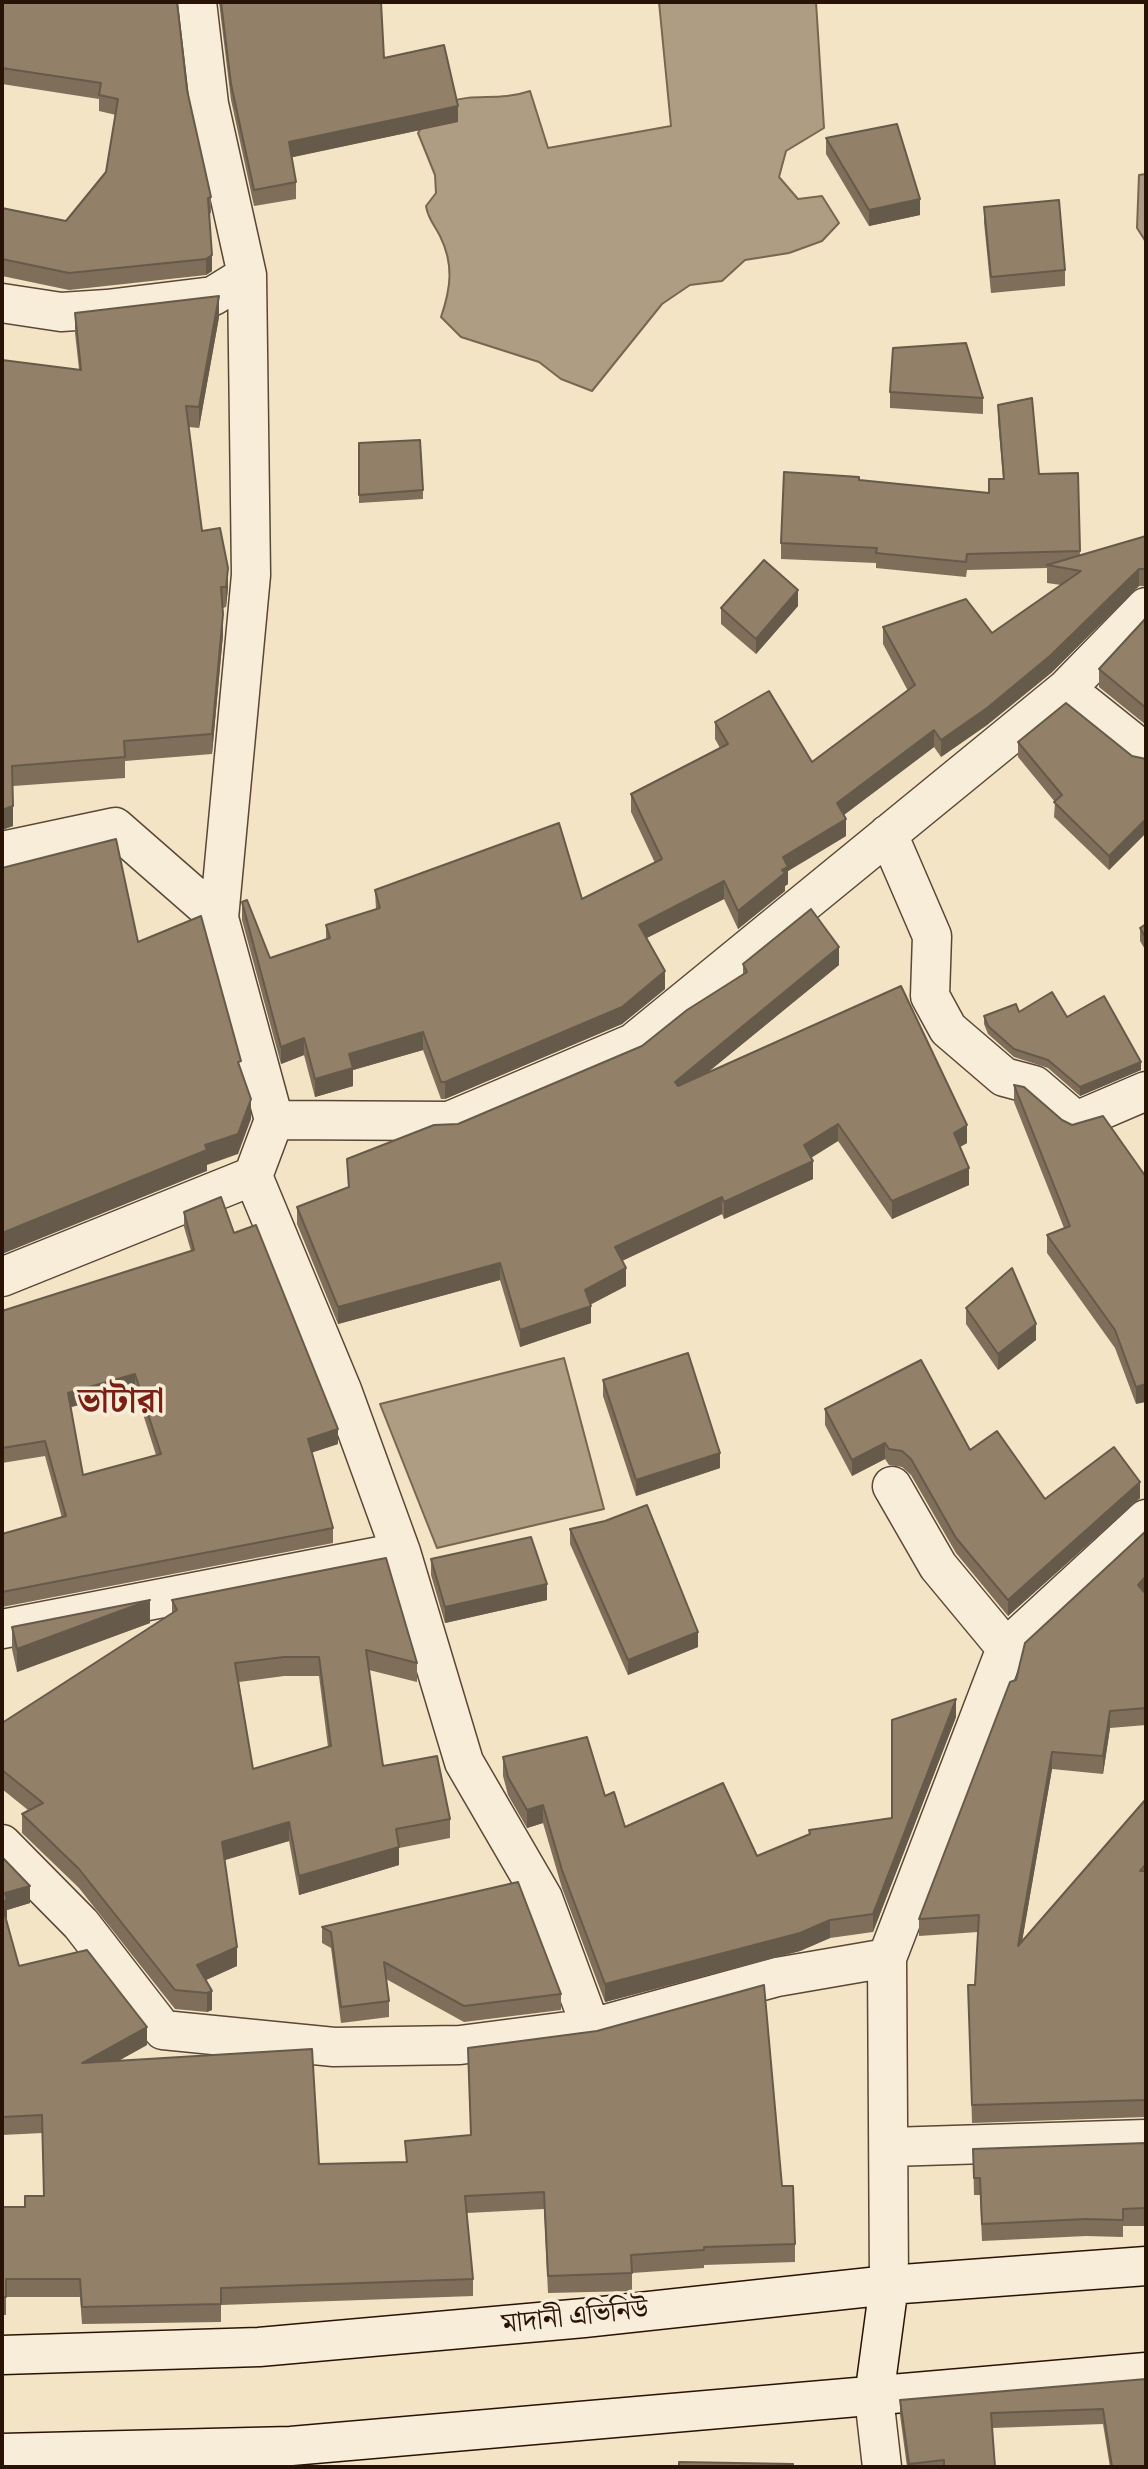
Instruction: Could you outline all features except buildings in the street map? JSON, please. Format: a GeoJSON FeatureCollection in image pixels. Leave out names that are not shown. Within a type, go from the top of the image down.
{"type":"FeatureCollection","features":[{"type":"Feature","properties":{"kind":"street"},"geometry":{"type":"LineString","coordinates":[[197,2],[209,104],[247,275],[251,575],[219,918],[274,1120],[253,1176],[342,1390],[401,1552],[464,1762],[543,1898],[591,2028]]}},
{"type":"Feature","properties":{"kind":"street"},"geometry":{"type":"LineString","coordinates":[[2,303],[61,312],[107,309],[213,296],[247,275]]}},
{"type":"Feature","properties":{"kind":"street"},"geometry":{"type":"LineString","coordinates":[[274,1120],[449,1121],[633,1043],[1066,689],[1146,607]]}},
{"type":"Feature","properties":{"kind":"street"},"geometry":{"type":"LineString","coordinates":[[1066,689],[1146,753]]}},
{"type":"Feature","properties":{"kind":"street"},"geometry":{"type":"LineString","coordinates":[[2,851],[115,827],[219,918]]}},
{"type":"Feature","properties":{"kind":"street"},"geometry":{"type":"LineString","coordinates":[[888,834],[932,936],[930,996],[948,1029],[1004,1077],[1034,1085],[1076,1121],[1146,1091]]}},
{"type":"Feature","properties":{"kind":"street"},"geometry":{"type":"LineString","coordinates":[[2,1277],[253,1176]]}},
{"type":"Feature","properties":{"kind":"street"},"geometry":{"type":"LineString","coordinates":[[892,1486],[938,1566],[1006,1648]]}},
{"type":"Feature","properties":{"kind":"street"},"geometry":{"type":"LineString","coordinates":[[882,2467],[874,2397],[889,2285],[887,1958],[1006,1648],[1146,1519]]}},
{"type":"Feature","properties":{"kind":"street"},"geometry":{"type":"LineString","coordinates":[[2,1629],[401,1552]]}},
{"type":"Feature","properties":{"kind":"street"},"geometry":{"type":"LineString","coordinates":[[2,1844],[81,1924],[163,2030],[334,2047],[460,2045],[591,2028],[777,1977],[887,1958]]}},
{"type":"Feature","properties":{"kind":"street"},"geometry":{"type":"LineString","coordinates":[[890,2147],[1146,2139]]}},
{"type":"Feature","properties":{"kind":"street","name":"মাদানী এভিনিউ"},"geometry":{"type":"LineString","coordinates":[[2,2355],[259,2347],[584,2318],[889,2285],[1146,2266]]}},
{"type":"Feature","properties":{"kind":"street"},"geometry":{"type":"LineString","coordinates":[[2,2452],[291,2445],[1146,2372]]}},
{"type":"Feature","properties":{"kind":"shaded area"},"geometry":{"type":"Polygon","coordinates":[[[659,2],[816,2],[824,128],[786,151],[779,177],[798,199],[822,196],[839,223],[822,241],[789,253],[745,260],[722,281],[690,285],[662,304],[592,391],[561,379],[539,362],[461,337],[441,317],[449,286],[449,266],[440,236],[427,211],[426,206],[436,193],[435,175],[418,133],[430,116],[455,100],[498,97],[530,91],[548,148],[671,126],[659,2]]]}},
{"type":"Feature","properties":{"kind":"shaded area"},"geometry":{"type":"Polygon","coordinates":[[[1146,174],[1146,242],[1137,228],[1139,175],[1146,174]]]}},
{"type":"Feature","properties":{"kind":"shaded area"},"geometry":{"type":"Polygon","coordinates":[[[564,1358],[604,1509],[437,1548],[380,1404],[564,1358]]]}},
{"type":"Feature","properties":{"kind":"district","name":"ভাটারা"},"geometry":{"type":"Point","coordinates":[121,1403]}}]}
